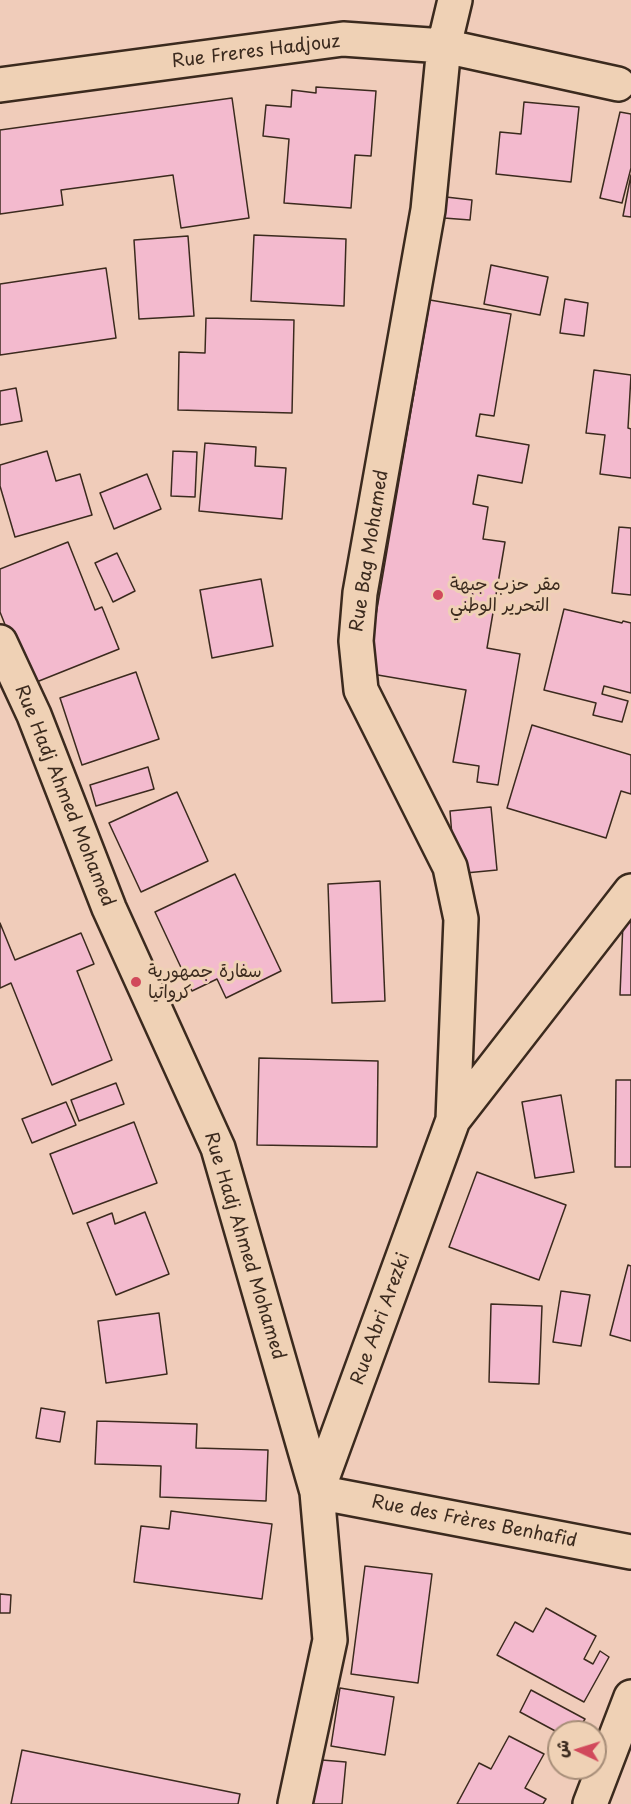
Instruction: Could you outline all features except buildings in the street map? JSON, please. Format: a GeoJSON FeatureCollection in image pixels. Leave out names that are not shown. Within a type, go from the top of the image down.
{"type":"FeatureCollection","features":[{"type":"Feature","properties":{"kind":"street","name":"Rue Bag Mohamed"},"geometry":{"type":"LineString","coordinates":[[453,1120],[462,919],[450,867],[361,690],[356,641],[360,593],[428,210],[444,46],[455,0]]}},
{"type":"Feature","properties":{"kind":"street","name":"Rue Freres Hadjouz"},"geometry":{"type":"LineString","coordinates":[[0,85],[343,39],[444,46],[618,84]]}},
{"type":"Feature","properties":{"kind":"street","name":"Rue Hadj Ahmed Mohamed"},"geometry":{"type":"LineString","coordinates":[[0,642],[34,715],[109,908],[218,1148],[317,1492]]}},
{"type":"Feature","properties":{"kind":"street","name":"Rue Abri Arezki"},"geometry":{"type":"LineString","coordinates":[[295,1804],[330,1640],[317,1492],[453,1120],[631,891]]}},
{"type":"Feature","properties":{"kind":"street","name":"Rue des Frères Benhafid"},"geometry":{"type":"LineString","coordinates":[[317,1492],[631,1552]]}},
{"type":"Feature","properties":{"kind":"street"},"geometry":{"type":"LineString","coordinates":[[590,1804],[631,1697]]}},
{"type":"Feature","properties":{"kind":"place","name":"مقر حزب جبهة التحرير الوطني"},"geometry":{"type":"Point","coordinates":[438,595]}},
{"type":"Feature","properties":{"kind":"place","name":"سفارة جمهورية كرواتيا"},"geometry":{"type":"Point","coordinates":[136,982]}}]}
